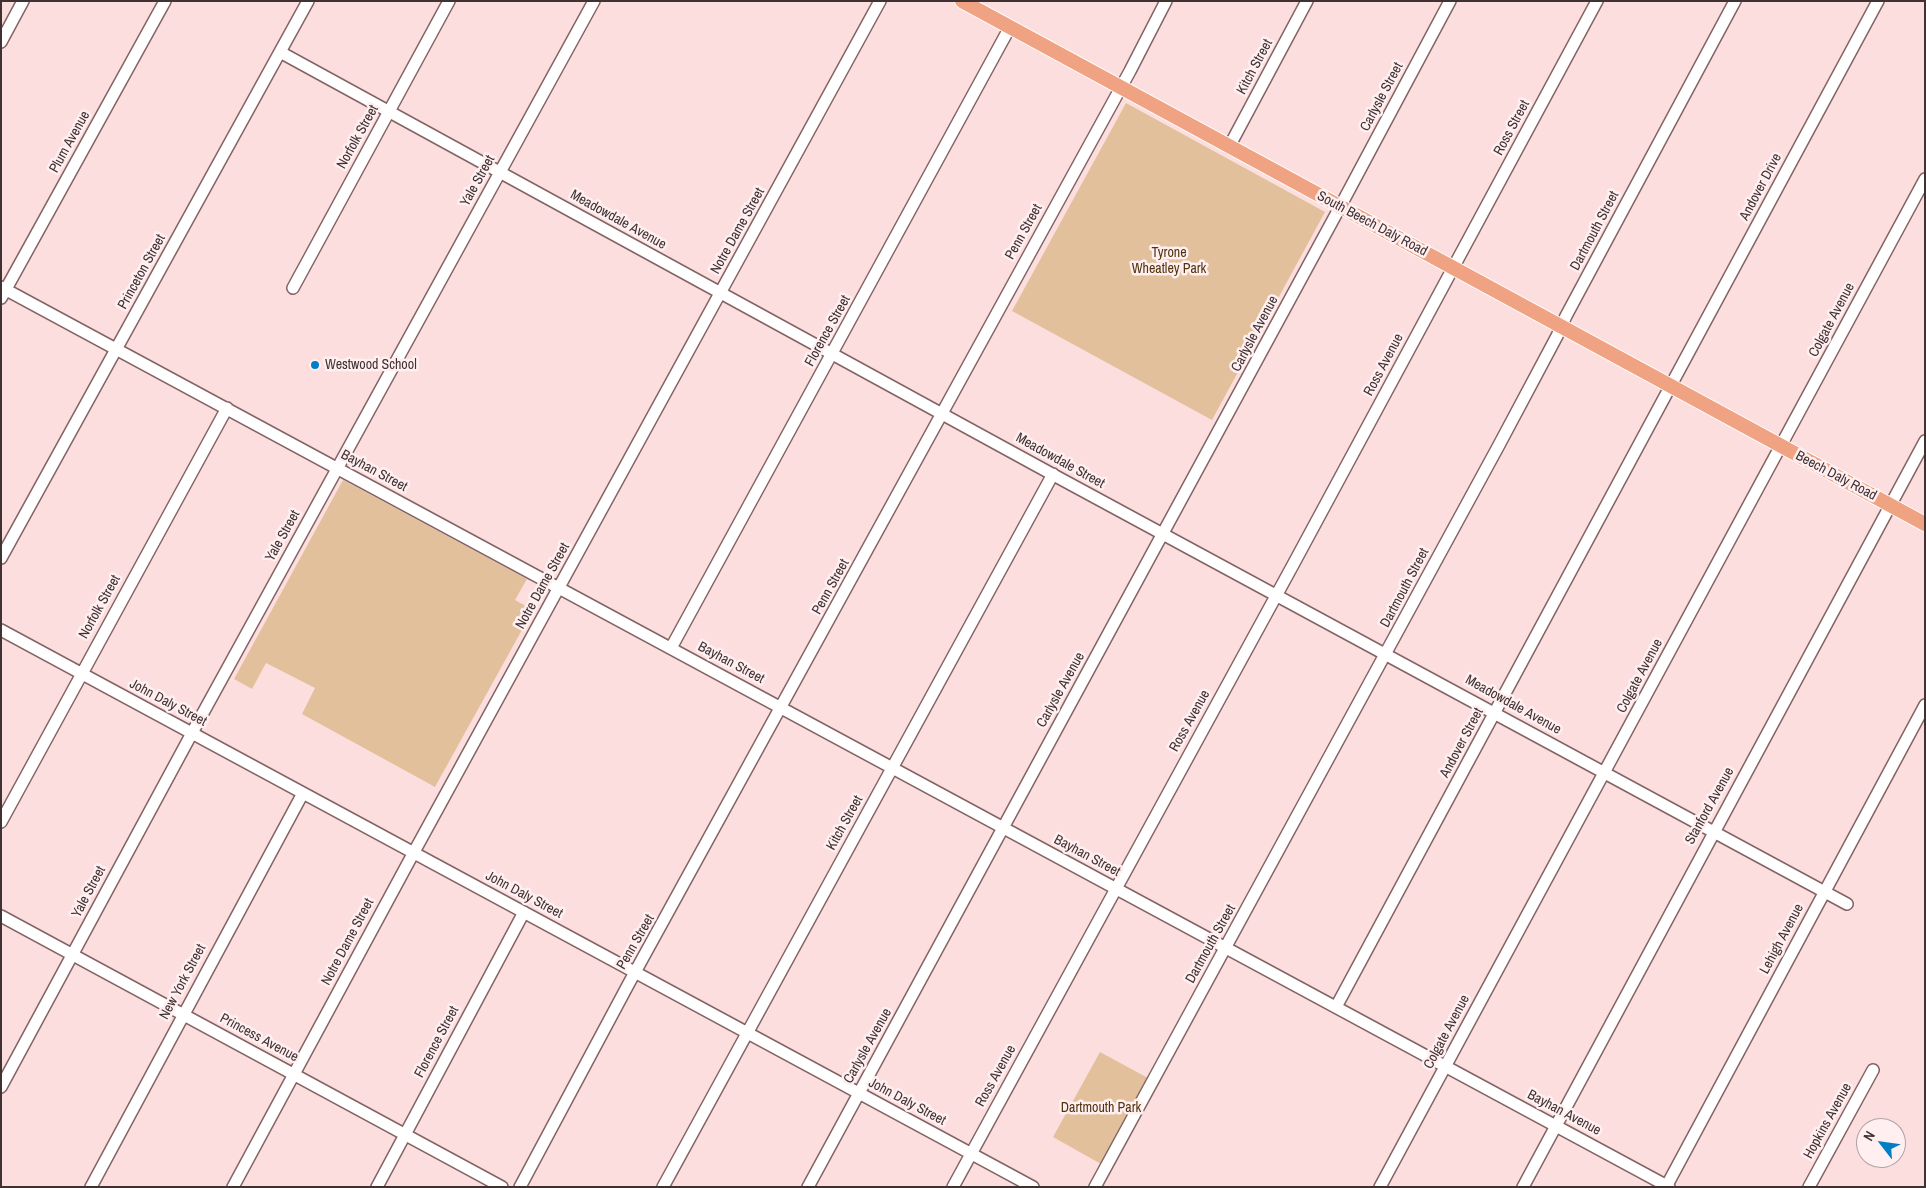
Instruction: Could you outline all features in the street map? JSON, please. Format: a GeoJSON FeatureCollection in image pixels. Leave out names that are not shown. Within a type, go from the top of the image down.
{"type":"FeatureCollection","features":[{"type":"Feature","properties":{"kind":"main road","name":"South Beech Daly Road"},"geometry":{"type":"LineString","coordinates":[[962,1],[1781,446]]}},
{"type":"Feature","properties":{"kind":"main road","name":"Beech Daly Road"},"geometry":{"type":"LineString","coordinates":[[1781,446],[1890,505]]}},
{"type":"Feature","properties":{"kind":"main road"},"geometry":{"type":"LineString","coordinates":[[1890,505],[1925,524]]}},
{"type":"Feature","properties":{"kind":"street"},"geometry":{"type":"LineString","coordinates":[[1,42],[23,1]]}},
{"type":"Feature","properties":{"kind":"street","name":"Plum Avenue"},"geometry":{"type":"LineString","coordinates":[[3,291],[165,1]]}},
{"type":"Feature","properties":{"kind":"street","name":"Norfolk Street"},"geometry":{"type":"LineString","coordinates":[[293,288],[449,1]]}},
{"type":"Feature","properties":{"kind":"street","name":"Yale Street"},"geometry":{"type":"LineString","coordinates":[[1,1087],[192,733],[594,1]]}},
{"type":"Feature","properties":{"kind":"street","name":"Notre Dame Street"},"geometry":{"type":"LineString","coordinates":[[234,1187],[414,852],[880,1]]}},
{"type":"Feature","properties":{"kind":"street","name":"Penn Street"},"geometry":{"type":"LineString","coordinates":[[520,1187],[1166,1]]}},
{"type":"Feature","properties":{"kind":"street","name":"Kitch Street"},"geometry":{"type":"LineString","coordinates":[[1229,147],[1307,1]]}},
{"type":"Feature","properties":{"kind":"street","name":"Carlysle Street"},"geometry":{"type":"LineString","coordinates":[[1340,207],[1450,1]]}},
{"type":"Feature","properties":{"kind":"street","name":"Ross Street"},"geometry":{"type":"LineString","coordinates":[[1453,268],[1569,44],[1597,1]]}},
{"type":"Feature","properties":{"kind":"street","name":"Dartmouth Street"},"geometry":{"type":"LineString","coordinates":[[1095,1187],[1386,654],[1735,1]]}},
{"type":"Feature","properties":{"kind":"street","name":"Andover Drive"},"geometry":{"type":"LineString","coordinates":[[1672,387],[1878,1]]}},
{"type":"Feature","properties":{"kind":"street","name":"Princeton Street"},"geometry":{"type":"LineString","coordinates":[[1,558],[306,2]]}},
{"type":"Feature","properties":{"kind":"street","name":"Florence Street"},"geometry":{"type":"LineString","coordinates":[[671,648],[1010,28]]}},
{"type":"Feature","properties":{"kind":"street","name":"Meadowdale Avenue"},"geometry":{"type":"LineString","coordinates":[[280,52],[942,414]]}},
{"type":"Feature","properties":{"kind":"street","name":"Colgate Avenue"},"geometry":{"type":"LineString","coordinates":[[1380,1187],[1925,179]]}},
{"type":"Feature","properties":{"kind":"street","name":"Carlysle Avenue"},"geometry":{"type":"LineString","coordinates":[[808,1187],[1340,207]]}},
{"type":"Feature","properties":{"kind":"street","name":"Ross Avenue"},"geometry":{"type":"LineString","coordinates":[[953,1187],[1453,268]]}},
{"type":"Feature","properties":{"kind":"street","name":"Bayhan Street"},"geometry":{"type":"LineString","coordinates":[[3,291],[227,408],[1445,1066]]}},
{"type":"Feature","properties":{"kind":"street","name":"Andover Street"},"geometry":{"type":"LineString","coordinates":[[1336,1007],[1672,387]]}},
{"type":"Feature","properties":{"kind":"street","name":"Norfolk Street"},"geometry":{"type":"LineString","coordinates":[[1,822],[227,408]]}},
{"type":"Feature","properties":{"kind":"street","name":"Meadowdale Street"},"geometry":{"type":"LineString","coordinates":[[942,414],[1163,534]]}},
{"type":"Feature","properties":{"kind":"street","name":"Stanford Avenue"},"geometry":{"type":"LineString","coordinates":[[1523,1187],[1925,441]]}},
{"type":"Feature","properties":{"kind":"street","name":"Kitch Street"},"geometry":{"type":"LineString","coordinates":[[663,1187],[1053,474]]}},
{"type":"Feature","properties":{"kind":"street","name":"Meadowdale Avenue"},"geometry":{"type":"LineString","coordinates":[[1163,534],[1847,904]]}},
{"type":"Feature","properties":{"kind":"street","name":"John Daly Street"},"geometry":{"type":"LineString","coordinates":[[1,630],[1033,1187]]}},
{"type":"Feature","properties":{"kind":"street","name":"Lehigh Avenue"},"geometry":{"type":"LineString","coordinates":[[1667,1186],[1925,706]]}},
{"type":"Feature","properties":{"kind":"street","name":"New York Street"},"geometry":{"type":"LineString","coordinates":[[91,1187],[303,793]]}},
{"type":"Feature","properties":{"kind":"street","name":"Florence Street"},"geometry":{"type":"LineString","coordinates":[[377,1187],[524,912]]}},
{"type":"Feature","properties":{"kind":"street","name":"Princess Avenue"},"geometry":{"type":"LineString","coordinates":[[1,916],[502,1187]]}},
{"type":"Feature","properties":{"kind":"street","name":"Bayhan Avenue"},"geometry":{"type":"LineString","coordinates":[[1445,1066],[1667,1186]]}},
{"type":"Feature","properties":{"kind":"street","name":"Hopkins Avenue"},"geometry":{"type":"LineString","coordinates":[[1809,1187],[1873,1070]]}},
{"type":"Feature","properties":{"kind":"green space","name":"Tyrone Wheatley Park"},"geometry":{"type":"Polygon","coordinates":[[[1126,103],[1325,212],[1212,420],[1012,311],[1126,103]]]}},
{"type":"Feature","properties":{"kind":"green space"},"geometry":{"type":"Polygon","coordinates":[[[343,480],[527,579],[515,600],[533,610],[435,787],[302,714],[315,688],[266,663],[252,689],[234,679],[343,480]]]}},
{"type":"Feature","properties":{"kind":"green space","name":"Dartmouth Park"},"geometry":{"type":"Polygon","coordinates":[[[1100,1052],[1148,1078],[1101,1164],[1053,1137],[1100,1052]]]}},
{"type":"Feature","properties":{"kind":"place","name":"Westwood School"},"geometry":{"type":"Point","coordinates":[315,365]}}]}
